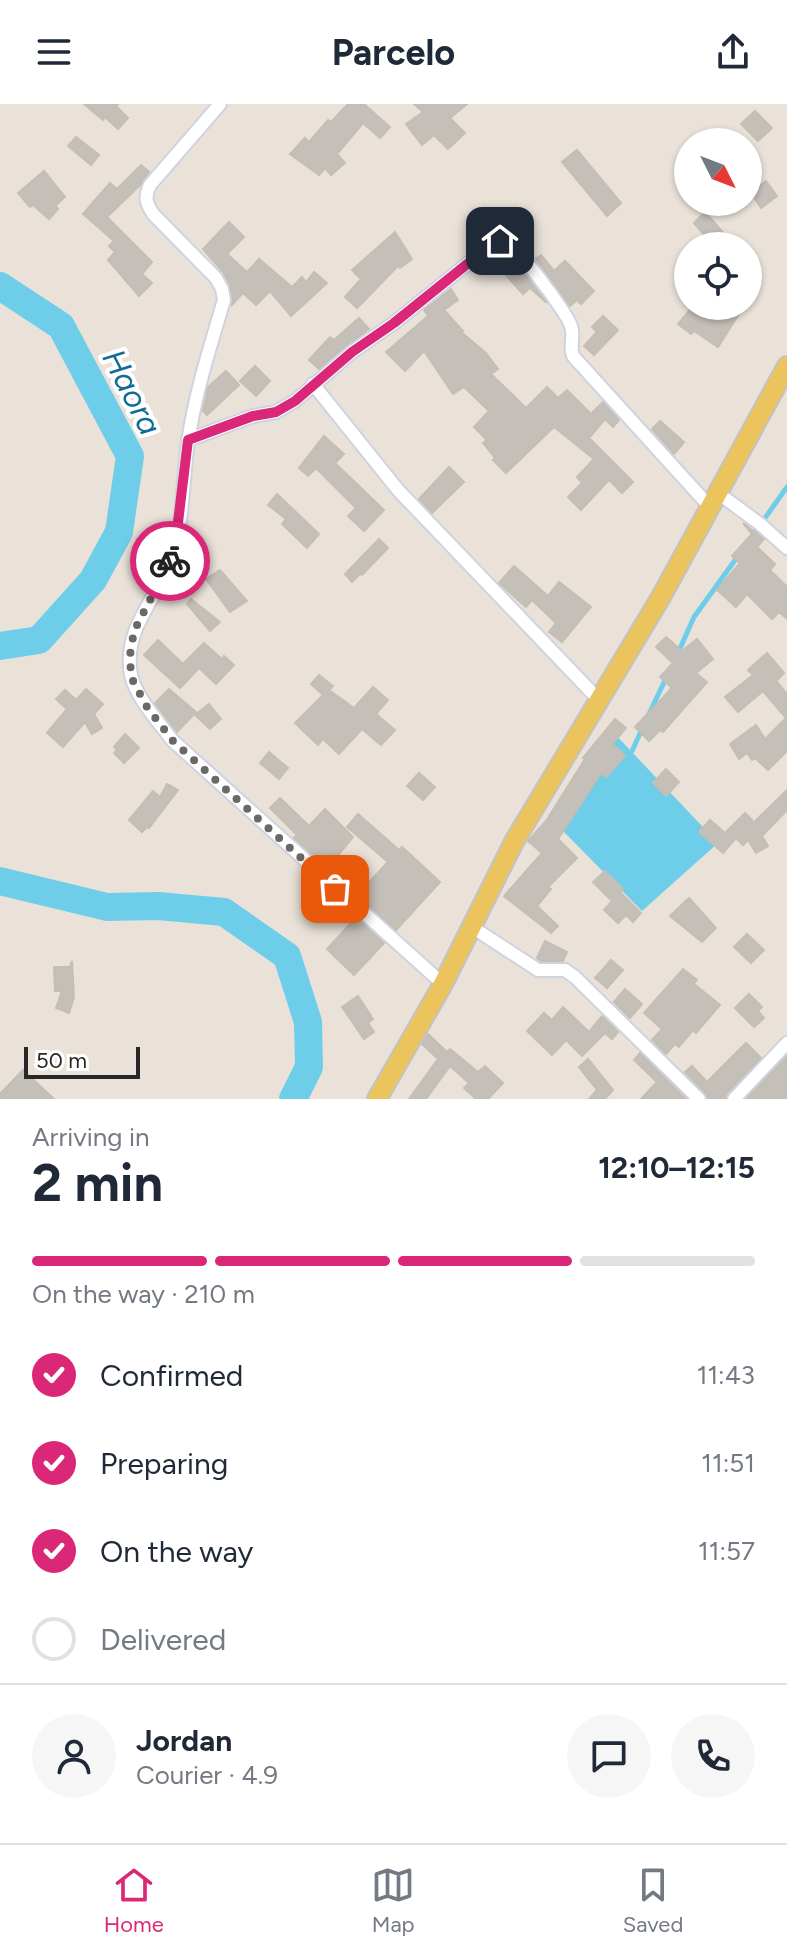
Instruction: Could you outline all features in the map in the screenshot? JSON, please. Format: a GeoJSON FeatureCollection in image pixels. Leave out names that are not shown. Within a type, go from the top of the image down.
{"type":"FeatureCollection","features":[{"type":"Feature","properties":{"kind":"main road"},"geometry":{"type":"LineString","coordinates":[[377,1099],[443,984],[515,840],[714,500],[787,366]]}},
{"type":"Feature","properties":{"kind":"street"},"geometry":{"type":"LineString","coordinates":[[220,104],[150,185],[145,195],[154,215],[216,278],[224,300],[195,399],[175,547],[166,571],[134,631],[130,655],[131,677],[147,707],[173,741],[443,984]]}},
{"type":"Feature","properties":{"kind":"street"},"geometry":{"type":"LineString","coordinates":[[188,440],[253,416],[276,412],[295,401],[492,244],[500,241],[510,245],[522,258],[568,318],[573,330],[570,348],[573,356],[714,500],[760,524],[787,548]]}},
{"type":"Feature","properties":{"kind":"street"},"geometry":{"type":"LineString","coordinates":[[313,384],[398,490],[599,700]]}},
{"type":"Feature","properties":{"kind":"street"},"geometry":{"type":"LineString","coordinates":[[472,927],[538,970],[565,970],[575,977],[699,1099]]}},
{"type":"Feature","properties":{"kind":"street"},"geometry":{"type":"LineString","coordinates":[[734,1099],[787,1043]]}},
{"type":"Feature","properties":{"kind":"water"},"geometry":{"type":"Polygon","coordinates":[[[613,732],[718,843],[642,911],[557,825],[613,732]]]}},
{"type":"Feature","properties":{"kind":"building"},"geometry":{"type":"Polygon","coordinates":[[[84,104],[118,104],[116,106],[128,118],[118,129],[84,104]]]}},
{"type":"Feature","properties":{"kind":"building"},"geometry":{"type":"Polygon","coordinates":[[[348,104],[364,104],[390,127],[380,138],[363,123],[337,154],[345,163],[331,175],[325,168],[319,175],[290,154],[305,138],[309,142],[328,120],[331,122],[348,104]]]}},
{"type":"Feature","properties":{"kind":"building"},"geometry":{"type":"Polygon","coordinates":[[[414,104],[467,104],[450,118],[465,133],[448,149],[434,135],[422,145],[406,124],[423,112],[414,104]]]}},
{"type":"Feature","properties":{"kind":"building"},"geometry":{"type":"Polygon","coordinates":[[[755,111],[772,128],[762,137],[762,128],[745,128],[741,124],[755,111]]]}},
{"type":"Feature","properties":{"kind":"building"},"geometry":{"type":"Polygon","coordinates":[[[76,137],[99,155],[91,165],[68,146],[76,137]]]}},
{"type":"Feature","properties":{"kind":"building"},"geometry":{"type":"Polygon","coordinates":[[[577,150],[621,203],[607,216],[562,162],[577,150]]]}},
{"type":"Feature","properties":{"kind":"building"},"geometry":{"type":"Polygon","coordinates":[[[141,165],[149,172],[107,217],[152,262],[142,274],[152,283],[139,296],[108,260],[115,252],[109,246],[114,241],[83,214],[110,183],[117,189],[141,165]]]}},
{"type":"Feature","properties":{"kind":"building"},"geometry":{"type":"Polygon","coordinates":[[[44,171],[65,197],[55,206],[58,209],[49,219],[33,205],[30,207],[18,193],[44,171]]]}},
{"type":"Feature","properties":{"kind":"building"},"geometry":{"type":"Polygon","coordinates":[[[766,181],[777,196],[762,207],[762,184],[766,181]]]}},
{"type":"Feature","properties":{"kind":"building"},"geometry":{"type":"Polygon","coordinates":[[[701,216],[708,216],[722,232],[702,232],[694,223],[701,216]]]}},
{"type":"Feature","properties":{"kind":"building"},"geometry":{"type":"Polygon","coordinates":[[[229,222],[244,237],[227,254],[247,272],[259,259],[292,287],[302,277],[306,282],[314,272],[327,283],[291,316],[270,291],[256,305],[243,293],[232,305],[230,285],[203,249],[229,222]]]}},
{"type":"Feature","properties":{"kind":"building"},"geometry":{"type":"Polygon","coordinates":[[[395,232],[412,259],[400,268],[398,266],[357,308],[345,297],[361,279],[352,270],[395,232]]]}},
{"type":"Feature","properties":{"kind":"building"},"geometry":{"type":"Polygon","coordinates":[[[541,255],[554,271],[565,261],[594,291],[581,304],[577,300],[570,306],[536,259],[541,255]]]}},
{"type":"Feature","properties":{"kind":"building"},"geometry":{"type":"Polygon","coordinates":[[[515,263],[547,303],[530,288],[523,294],[504,273],[515,263]]]}},
{"type":"Feature","properties":{"kind":"building"},"geometry":{"type":"Polygon","coordinates":[[[451,289],[458,300],[444,310],[498,369],[491,374],[526,408],[547,387],[558,398],[567,390],[591,414],[603,402],[619,420],[613,427],[605,419],[589,438],[633,482],[622,493],[609,480],[581,510],[568,497],[582,483],[577,477],[594,459],[554,427],[506,473],[493,460],[495,458],[483,443],[487,440],[474,427],[489,411],[464,387],[453,394],[424,351],[405,371],[386,352],[428,316],[424,310],[451,289]]]}},
{"type":"Feature","properties":{"kind":"building"},"geometry":{"type":"Polygon","coordinates":[[[603,316],[618,330],[594,355],[584,346],[597,332],[592,327],[603,316]]]}},
{"type":"Feature","properties":{"kind":"building"},"geometry":{"type":"Polygon","coordinates":[[[359,318],[369,329],[319,369],[309,360],[330,337],[334,340],[359,318]]]}},
{"type":"Feature","properties":{"kind":"building"},"geometry":{"type":"Polygon","coordinates":[[[681,320],[735,320],[718,347],[678,324],[681,320]]]}},
{"type":"Feature","properties":{"kind":"building"},"geometry":{"type":"Polygon","coordinates":[[[255,366],[270,381],[256,396],[240,381],[255,366]]]}},
{"type":"Feature","properties":{"kind":"building"},"geometry":{"type":"Polygon","coordinates":[[[226,371],[239,385],[207,415],[203,411],[208,387],[226,371]]]}},
{"type":"Feature","properties":{"kind":"building"},"geometry":{"type":"Polygon","coordinates":[[[660,421],[684,442],[674,454],[652,429],[660,421]]]}},
{"type":"Feature","properties":{"kind":"building"},"geometry":{"type":"Polygon","coordinates":[[[324,436],[344,454],[335,463],[384,510],[364,531],[348,516],[356,508],[316,468],[308,476],[299,468],[324,436]]]}},
{"type":"Feature","properties":{"kind":"building"},"geometry":{"type":"Polygon","coordinates":[[[449,467],[464,482],[432,513],[419,499],[449,467]]]}},
{"type":"Feature","properties":{"kind":"building"},"geometry":{"type":"Polygon","coordinates":[[[277,494],[319,534],[307,548],[282,524],[286,519],[268,505],[277,494]]]}},
{"type":"Feature","properties":{"kind":"building"},"geometry":{"type":"Polygon","coordinates":[[[743,523],[764,539],[757,547],[775,564],[770,570],[787,587],[787,619],[779,612],[772,619],[747,594],[736,607],[717,590],[740,563],[732,556],[752,534],[743,523]]]}},
{"type":"Feature","properties":{"kind":"building"},"geometry":{"type":"Polygon","coordinates":[[[379,539],[388,548],[352,582],[345,574],[379,539]]]}},
{"type":"Feature","properties":{"kind":"building"},"geometry":{"type":"Polygon","coordinates":[[[514,566],[548,596],[559,582],[591,607],[562,642],[549,632],[556,623],[532,600],[526,607],[499,583],[514,566]]]}},
{"type":"Feature","properties":{"kind":"building"},"geometry":{"type":"Polygon","coordinates":[[[220,570],[247,601],[230,612],[206,579],[220,570]]]}},
{"type":"Feature","properties":{"kind":"building"},"geometry":{"type":"Polygon","coordinates":[[[191,599],[220,622],[210,631],[187,604],[191,599]]]}},
{"type":"Feature","properties":{"kind":"building"},"geometry":{"type":"Polygon","coordinates":[[[666,637],[682,651],[697,639],[713,659],[696,673],[707,682],[663,732],[660,730],[649,741],[635,727],[672,688],[660,677],[673,663],[656,647],[666,637]]]}},
{"type":"Feature","properties":{"kind":"building"},"geometry":{"type":"Polygon","coordinates":[[[158,640],[183,664],[204,643],[234,665],[216,684],[199,668],[180,688],[144,655],[158,640]]]}},
{"type":"Feature","properties":{"kind":"building"},"geometry":{"type":"Polygon","coordinates":[[[767,653],[784,673],[776,681],[787,694],[787,751],[768,770],[747,753],[739,759],[730,744],[756,725],[765,739],[786,718],[763,691],[738,712],[725,697],[753,675],[748,670],[767,653]]]}},
{"type":"Feature","properties":{"kind":"building"},"geometry":{"type":"Polygon","coordinates":[[[319,675],[333,686],[329,690],[354,708],[373,687],[388,700],[376,714],[395,730],[381,745],[362,729],[339,754],[323,739],[318,745],[295,723],[323,695],[311,684],[319,675]]]}},
{"type":"Feature","properties":{"kind":"building"},"geometry":{"type":"Polygon","coordinates":[[[86,689],[103,704],[94,714],[102,728],[92,734],[85,722],[63,747],[47,733],[67,709],[56,699],[65,690],[76,700],[86,689]]]}},
{"type":"Feature","properties":{"kind":"building"},"geometry":{"type":"Polygon","coordinates":[[[169,689],[196,712],[177,732],[155,703],[169,689]]]}},
{"type":"Feature","properties":{"kind":"building"},"geometry":{"type":"Polygon","coordinates":[[[209,704],[221,719],[210,729],[195,715],[209,704]]]}},
{"type":"Feature","properties":{"kind":"building"},"geometry":{"type":"Polygon","coordinates":[[[615,719],[626,728],[612,744],[625,755],[606,777],[601,773],[558,839],[577,858],[548,887],[551,889],[537,906],[558,926],[551,933],[504,896],[542,853],[528,841],[546,821],[583,758],[615,719]]]}},
{"type":"Feature","properties":{"kind":"building"},"geometry":{"type":"Polygon","coordinates":[[[125,734],[139,748],[124,763],[114,753],[117,750],[114,747],[125,734]]]}},
{"type":"Feature","properties":{"kind":"building"},"geometry":{"type":"Polygon","coordinates":[[[269,752],[288,768],[279,779],[260,763],[269,752]]]}},
{"type":"Feature","properties":{"kind":"building"},"geometry":{"type":"Polygon","coordinates":[[[666,769],[679,782],[666,796],[653,783],[666,769]]]}},
{"type":"Feature","properties":{"kind":"building"},"geometry":{"type":"Polygon","coordinates":[[[419,773],[435,787],[423,800],[407,786],[419,773]]]}},
{"type":"Feature","properties":{"kind":"building"},"geometry":{"type":"Polygon","coordinates":[[[167,784],[178,790],[149,828],[142,832],[129,820],[153,791],[160,797],[167,784]]]}},
{"type":"Feature","properties":{"kind":"building"},"geometry":{"type":"Polygon","coordinates":[[[787,790],[787,810],[762,836],[768,846],[756,853],[748,840],[743,845],[736,838],[723,853],[699,832],[710,820],[725,833],[745,813],[752,824],[787,790]]]}},
{"type":"Feature","properties":{"kind":"building"},"geometry":{"type":"Polygon","coordinates":[[[280,798],[309,826],[325,809],[353,837],[334,860],[364,888],[388,862],[347,827],[358,814],[399,850],[402,847],[440,882],[396,930],[294,838],[297,835],[270,808],[280,798]]]}},
{"type":"Feature","properties":{"kind":"building"},"geometry":{"type":"Polygon","coordinates":[[[605,871],[641,913],[633,922],[626,915],[618,923],[604,910],[612,901],[593,882],[605,871]]]}},
{"type":"Feature","properties":{"kind":"building"},"geometry":{"type":"Polygon","coordinates":[[[689,898],[716,928],[702,942],[670,916],[689,898]]]}},
{"type":"Feature","properties":{"kind":"building"},"geometry":{"type":"Polygon","coordinates":[[[345,908],[384,943],[354,975],[327,949],[351,923],[341,913],[345,908]]]}},
{"type":"Feature","properties":{"kind":"building"},"geometry":{"type":"Polygon","coordinates":[[[747,934],[764,950],[751,963],[734,947],[747,934]]]}},
{"type":"Feature","properties":{"kind":"building"},"geometry":{"type":"Polygon","coordinates":[[[545,941],[567,952],[563,961],[541,961],[537,958],[545,941]]]}},
{"type":"Feature","properties":{"kind":"building"},"geometry":{"type":"Polygon","coordinates":[[[611,960],[623,970],[607,988],[595,978],[611,960]]]}},
{"type":"Feature","properties":{"kind":"building"},"geometry":{"type":"Polygon","coordinates":[[[72,961],[74,997],[69,1013],[56,1008],[62,991],[55,991],[54,967],[70,967],[72,961]]]}},
{"type":"Feature","properties":{"kind":"building"},"geometry":{"type":"Polygon","coordinates":[[[683,969],[697,980],[694,984],[720,1005],[696,1033],[693,1030],[679,1047],[675,1044],[666,1054],[652,1040],[662,1029],[644,1013],[683,969]]]}},
{"type":"Feature","properties":{"kind":"building"},"geometry":{"type":"Polygon","coordinates":[[[625,989],[642,1004],[630,1018],[614,1002],[625,989]]]}},
{"type":"Feature","properties":{"kind":"building"},"geometry":{"type":"Polygon","coordinates":[[[749,994],[762,1007],[758,1011],[764,1018],[754,1027],[735,1008],[749,994]]]}},
{"type":"Feature","properties":{"kind":"building"},"geometry":{"type":"Polygon","coordinates":[[[358,996],[373,1019],[368,1023],[374,1032],[364,1039],[342,1007],[358,996]]]}},
{"type":"Feature","properties":{"kind":"building"},"geometry":{"type":"Polygon","coordinates":[[[563,1007],[589,1032],[602,1016],[618,1032],[612,1039],[605,1033],[582,1056],[566,1040],[552,1055],[527,1031],[544,1013],[552,1020],[563,1007]]]}},
{"type":"Feature","properties":{"kind":"building"},"geometry":{"type":"Polygon","coordinates":[[[428,1034],[447,1052],[450,1049],[478,1072],[485,1066],[503,1083],[488,1099],[476,1099],[464,1088],[469,1083],[450,1066],[426,1099],[409,1099],[438,1059],[422,1044],[428,1034]]]}},
{"type":"Feature","properties":{"kind":"building"},"geometry":{"type":"Polygon","coordinates":[[[746,1043],[761,1058],[727,1093],[725,1099],[708,1099],[685,1072],[692,1066],[707,1082],[746,1043]]]}},
{"type":"Feature","properties":{"kind":"building"},"geometry":{"type":"Polygon","coordinates":[[[640,1053],[686,1099],[641,1099],[657,1082],[634,1060],[640,1053]]]}},
{"type":"Feature","properties":{"kind":"building"},"geometry":{"type":"Polygon","coordinates":[[[787,1056],[787,1099],[746,1099],[787,1056]]]}},
{"type":"Feature","properties":{"kind":"building"},"geometry":{"type":"Polygon","coordinates":[[[588,1059],[613,1090],[605,1099],[589,1099],[597,1090],[579,1067],[588,1059]]]}},
{"type":"Feature","properties":{"kind":"building"},"geometry":{"type":"Polygon","coordinates":[[[23,1070],[54,1099],[0,1099],[0,1094],[23,1070]]]}},
{"type":"Feature","properties":{"kind":"waterway","name":"Haora"},"geometry":{"type":"LineString","coordinates":[[0,286],[61,326],[130,456],[119,532],[93,580],[39,640],[0,646]]}},
{"type":"Feature","properties":{"kind":"waterway"},"geometry":{"type":"LineString","coordinates":[[753,535],[787,487]]}},
{"type":"Feature","properties":{"kind":"waterway"},"geometry":{"type":"LineString","coordinates":[[678,653],[694,617],[738,556]]}},
{"type":"Feature","properties":{"kind":"waterway"},"geometry":{"type":"LineString","coordinates":[[649,714],[667,676]]}},
{"type":"Feature","properties":{"kind":"waterway"},"geometry":{"type":"LineString","coordinates":[[632,751],[643,727]]}},
{"type":"Feature","properties":{"kind":"waterway","name":"Haora"},"geometry":{"type":"LineString","coordinates":[[0,881],[107,907],[158,906],[224,912],[287,956],[308,1022],[309,1067],[293,1099]]}},
{"type":"Feature","properties":{"kind":"way so far"},"geometry":{"type":"LineString","coordinates":[[170,561],[134,631],[130,655],[131,677],[147,707],[173,741],[335,889]]}},
{"type":"Feature","properties":{"kind":"route"},"geometry":{"type":"LineString","coordinates":[[170,561],[175,547],[188,440],[253,416],[276,412],[295,401],[352,352],[500,241]]}}]}
